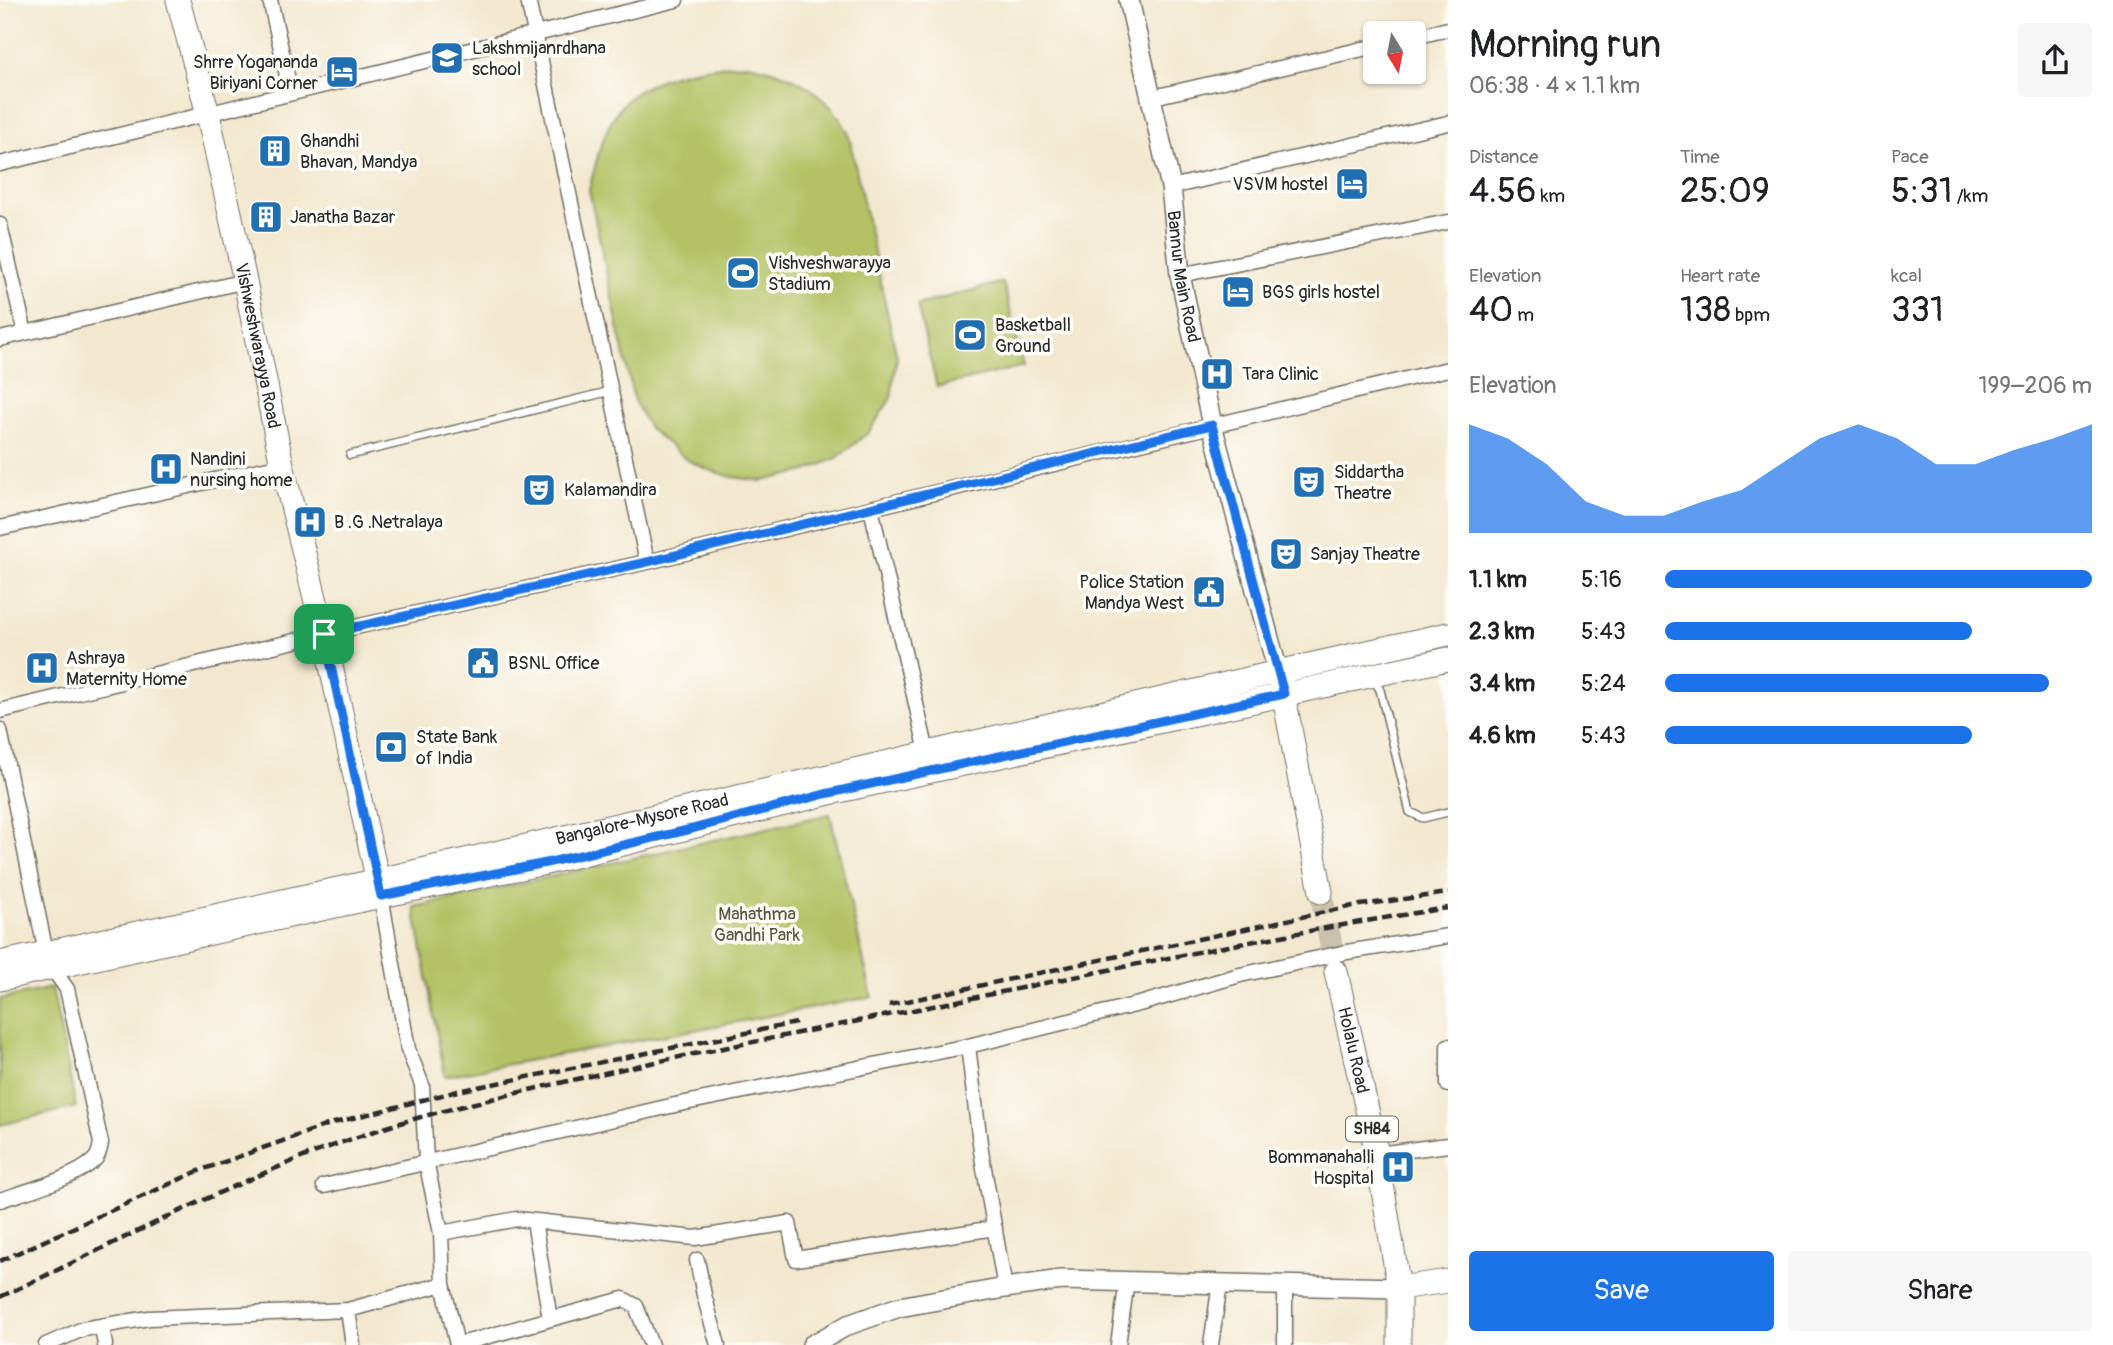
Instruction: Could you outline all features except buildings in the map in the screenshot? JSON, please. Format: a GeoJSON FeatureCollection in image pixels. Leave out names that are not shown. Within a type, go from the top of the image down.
{"type":"FeatureCollection","features":[{"type":"Feature","properties":{"kind":"main road","name":"Vishweshwarayya Road"},"geometry":{"type":"LineString","coordinates":[[178,0],[208,114],[246,281],[282,465],[324,634],[380,888]]}},
{"type":"Feature","properties":{"kind":"main road","name":"Bannur Main Road"},"geometry":{"type":"LineString","coordinates":[[1129,0],[1171,187],[1180,275],[1212,425],[1278,672]]}},
{"type":"Feature","properties":{"kind":"main road","name":"Bangalore-Mysore Road"},"geometry":{"type":"LineString","coordinates":[[0,979],[49,961],[380,888],[927,752],[1448,635]]}},
{"type":"Feature","properties":{"kind":"main road","name":"Bangalore-Mysore Road"},"geometry":{"type":"LineString","coordinates":[[380,888],[546,863],[825,794],[1448,659]]}},
{"type":"Feature","properties":{"kind":"main road"},"geometry":{"type":"LineString","coordinates":[[1278,672],[1321,892]]}},
{"type":"Feature","properties":{"kind":"main road","name":"Bangalore-Mysore Road"},"geometry":{"type":"LineString","coordinates":[[0,963],[49,961]]}},
{"type":"Feature","properties":{"kind":"main road","name":"Holalu Road"},"geometry":{"type":"LineString","coordinates":[[1336,972],[1377,1154],[1399,1288]]}},
{"type":"Feature","properties":{"kind":"main road"},"geometry":{"type":"LineString","coordinates":[[812,1345],[848,1325],[900,1307],[1061,1280],[1399,1288],[1448,1281]]}},
{"type":"Feature","properties":{"kind":"main road","name":"SH84"},"geometry":{"type":"LineString","coordinates":[[1399,1288],[1399,1345]]}},
{"type":"Feature","properties":{"kind":"street"},"geometry":{"type":"LineString","coordinates":[[270,0],[291,93]]}},
{"type":"Feature","properties":{"kind":"street"},"geometry":{"type":"LineString","coordinates":[[528,0],[647,562]]}},
{"type":"Feature","properties":{"kind":"street"},"geometry":{"type":"LineString","coordinates":[[1,159],[208,114],[676,0]]}},
{"type":"Feature","properties":{"kind":"street"},"geometry":{"type":"LineString","coordinates":[[1426,34],[1448,29]]}},
{"type":"Feature","properties":{"kind":"street"},"geometry":{"type":"LineString","coordinates":[[1149,98],[1363,49]]}},
{"type":"Feature","properties":{"kind":"street"},"geometry":{"type":"LineString","coordinates":[[1171,187],[1448,122]]}},
{"type":"Feature","properties":{"kind":"street"},"geometry":{"type":"LineString","coordinates":[[1180,275],[1448,222]]}},
{"type":"Feature","properties":{"kind":"street"},"geometry":{"type":"LineString","coordinates":[[0,225],[26,333]]}},
{"type":"Feature","properties":{"kind":"street"},"geometry":{"type":"LineString","coordinates":[[0,339],[246,281]]}},
{"type":"Feature","properties":{"kind":"street"},"geometry":{"type":"LineString","coordinates":[[0,711],[324,634],[647,562],[1448,369]]}},
{"type":"Feature","properties":{"kind":"street"},"geometry":{"type":"LineString","coordinates":[[0,528],[282,465]]}},
{"type":"Feature","properties":{"kind":"street"},"geometry":{"type":"LineString","coordinates":[[871,508],[927,752]]}},
{"type":"Feature","properties":{"kind":"street"},"geometry":{"type":"LineString","coordinates":[[0,730],[49,961],[67,989],[102,1143],[98,1156],[89,1165],[59,1180],[0,1200]]}},
{"type":"Feature","properties":{"kind":"street"},"geometry":{"type":"LineString","coordinates":[[380,888],[408,1049],[422,1085],[426,1161],[441,1233],[443,1284],[457,1345],[623,1299],[636,1306],[651,1345]]}},
{"type":"Feature","properties":{"kind":"street"},"geometry":{"type":"LineString","coordinates":[[324,1186],[675,1105],[968,1046],[1143,1003],[1240,975],[1347,952],[1448,936]]}},
{"type":"Feature","properties":{"kind":"street"},"geometry":{"type":"LineString","coordinates":[[968,1046],[981,1151],[1005,1288]]}},
{"type":"Feature","properties":{"kind":"street"},"geometry":{"type":"LineString","coordinates":[[1448,1046],[1448,1085]]}},
{"type":"Feature","properties":{"kind":"street"},"geometry":{"type":"LineString","coordinates":[[1377,1154],[1448,1145]]}},
{"type":"Feature","properties":{"kind":"street"},"geometry":{"type":"LineString","coordinates":[[441,1233],[517,1219],[695,1238],[789,1223],[796,1259],[995,1228]]}},
{"type":"Feature","properties":{"kind":"street"},"geometry":{"type":"LineString","coordinates":[[534,1221],[550,1319]]}},
{"type":"Feature","properties":{"kind":"street"},"geometry":{"type":"LineString","coordinates":[[696,1260],[719,1345]]}},
{"type":"Feature","properties":{"kind":"street"},"geometry":{"type":"LineString","coordinates":[[1118,1345],[1127,1280]]}},
{"type":"Feature","properties":{"kind":"street"},"geometry":{"type":"LineString","coordinates":[[1212,1345],[1220,1283]]}},
{"type":"Feature","properties":{"kind":"street"},"geometry":{"type":"LineString","coordinates":[[46,1345],[83,1329],[149,1318],[348,1310],[443,1284]]}},
{"type":"Feature","properties":{"kind":"street"},"geometry":{"type":"LineString","coordinates":[[1285,1284],[1286,1345]]}},
{"type":"Feature","properties":{"kind":"street"},"geometry":{"type":"LineString","coordinates":[[348,1310],[353,1345]]}},
{"type":"Feature","properties":{"kind":"street"},"geometry":{"type":"LineString","coordinates":[[102,1327],[105,1345]]}},
{"type":"Feature","properties":{"kind":"lane"},"geometry":{"type":"LineString","coordinates":[[350,455],[611,390]]}},
{"type":"Feature","properties":{"kind":"lane"},"geometry":{"type":"LineString","coordinates":[[1373,676],[1380,690],[1410,813],[1423,818],[1448,812]]}},
{"type":"Feature","properties":{"kind":"green space","name":"Vishveshwarayya Stadium"},"geometry":{"type":"Polygon","coordinates":[[[748,64],[780,73],[807,86],[829,105],[848,132],[897,357],[891,398],[869,432],[837,458],[806,471],[762,481],[732,477],[687,460],[649,428],[634,401],[589,190],[609,126],[624,103],[654,82],[673,75],[712,67],[748,64]]]}},
{"type":"Feature","properties":{"kind":"green space","name":"Basketball Ground"},"geometry":{"type":"Polygon","coordinates":[[[1003,282],[1024,366],[937,387],[917,305],[1003,282]]]}},
{"type":"Feature","properties":{"kind":"green space","name":"Mahathma Gandhi Park"},"geometry":{"type":"Polygon","coordinates":[[[830,814],[872,997],[445,1076],[414,907],[830,814]]]}},
{"type":"Feature","properties":{"kind":"green space"},"geometry":{"type":"Polygon","coordinates":[[[52,988],[76,1107],[0,1125],[0,999],[52,988]]]}},
{"type":"Feature","properties":{"kind":"tunnel"},"geometry":{"type":"LineString","coordinates":[[1321,892],[1336,972]]}},
{"type":"Feature","properties":{"kind":"railway"},"geometry":{"type":"LineString","coordinates":[[889,1005],[1353,906],[1448,893]]}},
{"type":"Feature","properties":{"kind":"railway"},"geometry":{"type":"LineString","coordinates":[[0,1297],[283,1165],[381,1129],[441,1112],[664,1060],[1157,960],[1448,908]]}},
{"type":"Feature","properties":{"kind":"railway"},"geometry":{"type":"LineString","coordinates":[[0,1261],[196,1172],[330,1124],[458,1091],[796,1023]]}},
{"type":"Feature","properties":{"kind":"place","name":"Lakshmijanrdhana school"},"geometry":{"type":"Point","coordinates":[447,58]}},
{"type":"Feature","properties":{"kind":"place","name":"Shrre Yogananda Biriyani Corner"},"geometry":{"type":"Point","coordinates":[342,72]}},
{"type":"Feature","properties":{"kind":"place","name":"Ghandhi Bhavan, Mandya"},"geometry":{"type":"Point","coordinates":[275,151]}},
{"type":"Feature","properties":{"kind":"place","name":"VSVM hostel"},"geometry":{"type":"Point","coordinates":[1352,184]}},
{"type":"Feature","properties":{"kind":"place","name":"Janatha Bazar"},"geometry":{"type":"Point","coordinates":[266,217]}},
{"type":"Feature","properties":{"kind":"place","name":"Vishveshwarayya Stadium"},"geometry":{"type":"Point","coordinates":[743,273]}},
{"type":"Feature","properties":{"kind":"place","name":"BGS girls hostel"},"geometry":{"type":"Point","coordinates":[1238,292]}},
{"type":"Feature","properties":{"kind":"place","name":"Basketball Ground"},"geometry":{"type":"Point","coordinates":[970,335]}},
{"type":"Feature","properties":{"kind":"place","name":"Tara Clinic"},"geometry":{"type":"Point","coordinates":[1217,374]}},
{"type":"Feature","properties":{"kind":"place","name":"Nandini nursing home"},"geometry":{"type":"Point","coordinates":[166,469]}},
{"type":"Feature","properties":{"kind":"place","name":"Siddartha Theatre"},"geometry":{"type":"Point","coordinates":[1309,482]}},
{"type":"Feature","properties":{"kind":"place","name":"Kalamandira"},"geometry":{"type":"Point","coordinates":[539,490]}},
{"type":"Feature","properties":{"kind":"place","name":"B .G .Netralaya"},"geometry":{"type":"Point","coordinates":[310,522]}},
{"type":"Feature","properties":{"kind":"place","name":"Sanjay Theatre"},"geometry":{"type":"Point","coordinates":[1286,554]}},
{"type":"Feature","properties":{"kind":"place","name":"Police Station Mandya West"},"geometry":{"type":"Point","coordinates":[1209,592]}},
{"type":"Feature","properties":{"kind":"place","name":"BSNL Office"},"geometry":{"type":"Point","coordinates":[483,663]}},
{"type":"Feature","properties":{"kind":"place","name":"Ashraya Maternity Home"},"geometry":{"type":"Point","coordinates":[42,668]}},
{"type":"Feature","properties":{"kind":"place","name":"State Bank of India"},"geometry":{"type":"Point","coordinates":[391,747]}},
{"type":"Feature","properties":{"kind":"place","name":"Bommanahalli Hospital"},"geometry":{"type":"Point","coordinates":[1398,1167]}},
{"type":"Feature","properties":{"kind":"route"},"geometry":{"type":"LineString","coordinates":[[1212,425],[1284,694],[825,794],[546,863],[381,896],[324,634],[647,562],[1212,425]]}}]}
